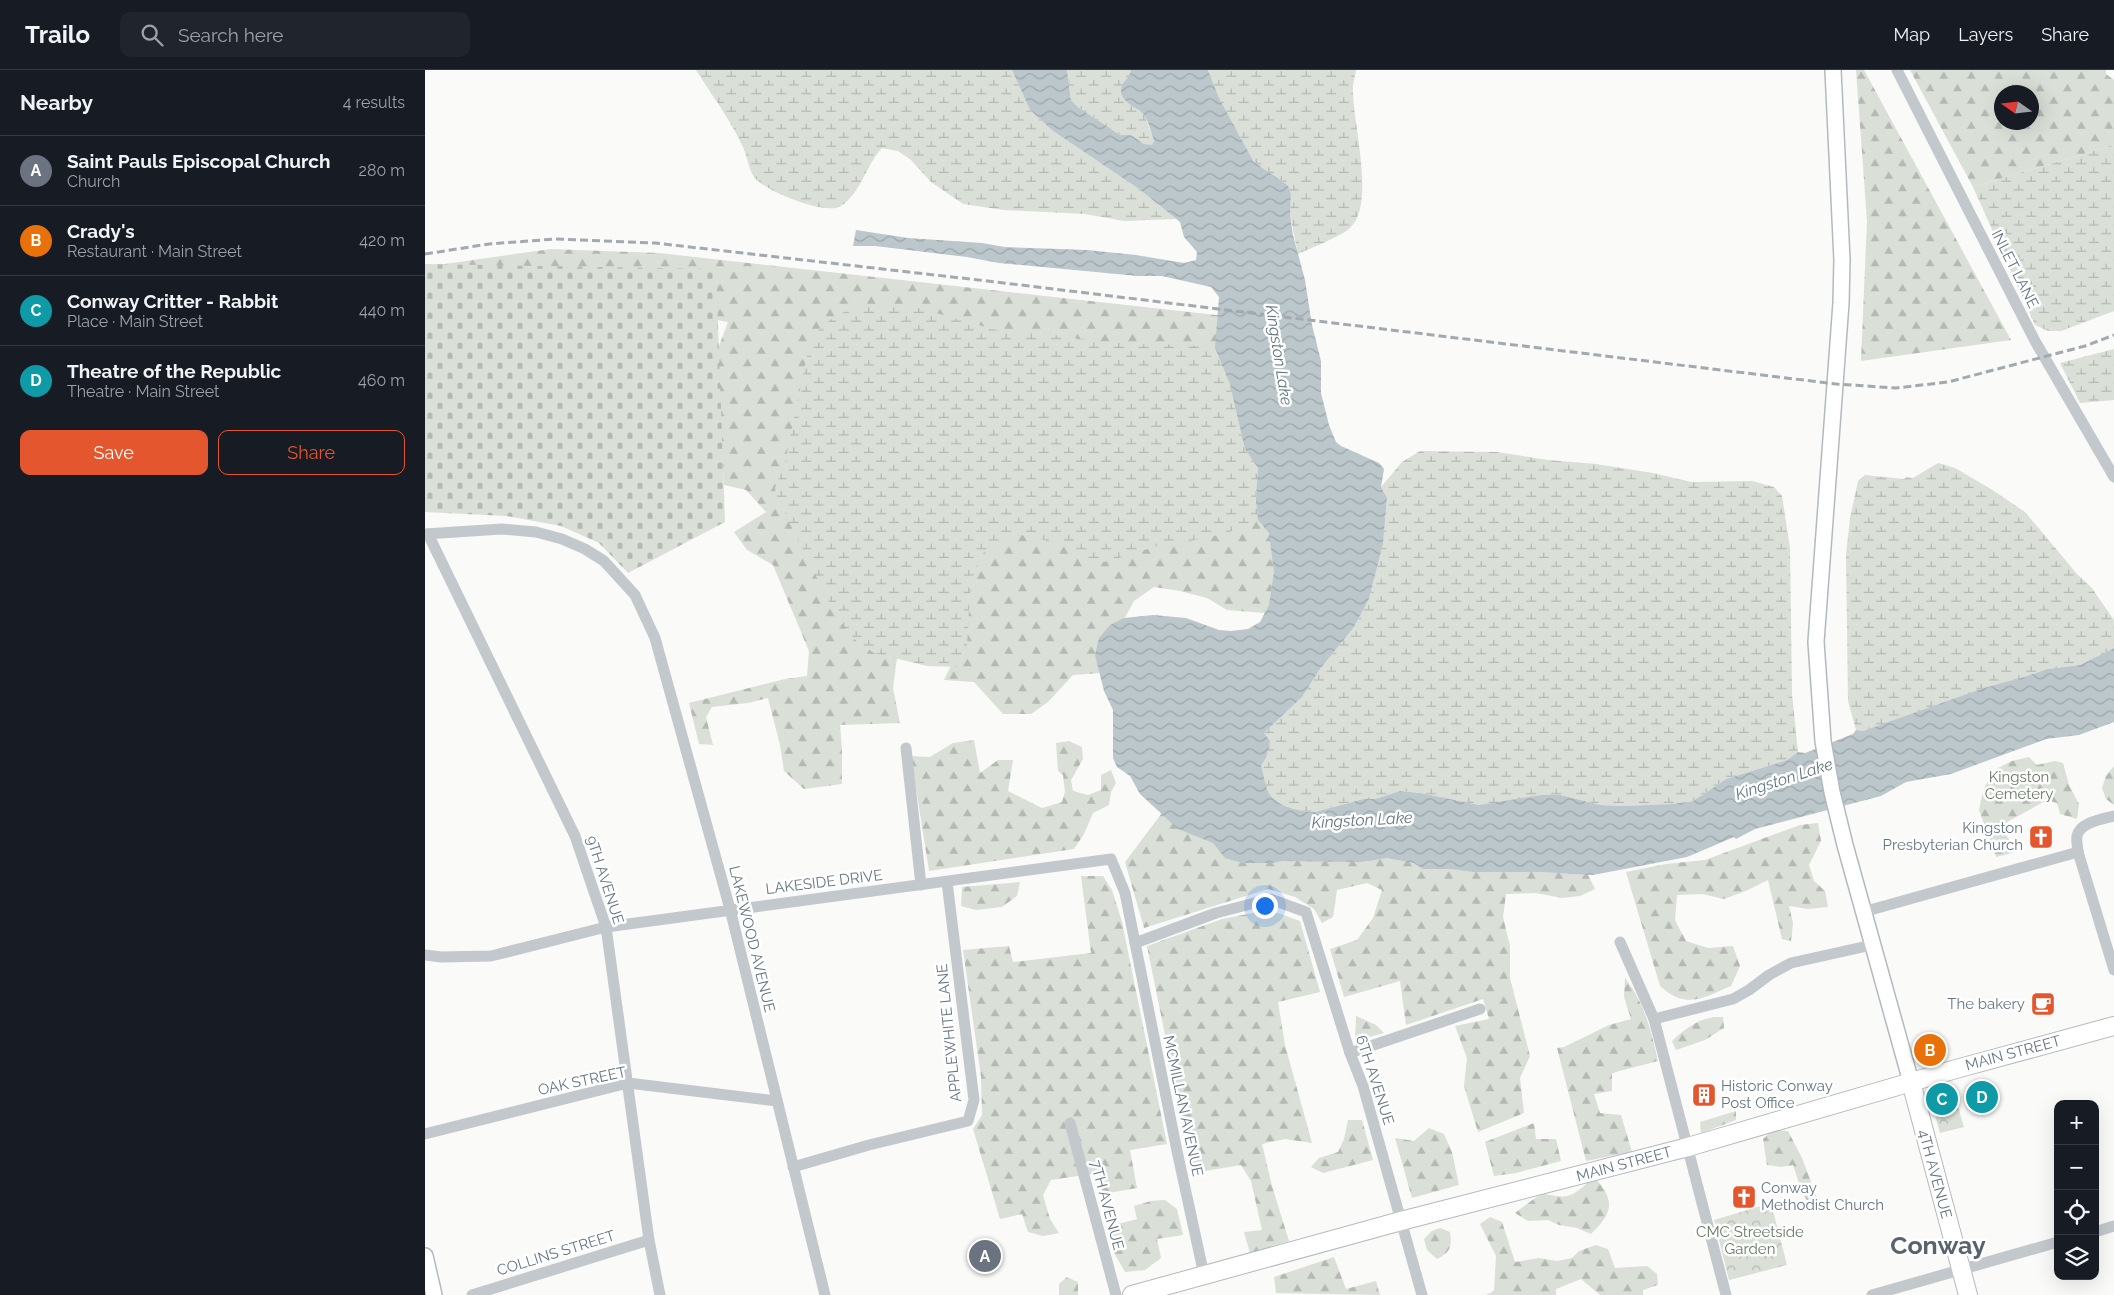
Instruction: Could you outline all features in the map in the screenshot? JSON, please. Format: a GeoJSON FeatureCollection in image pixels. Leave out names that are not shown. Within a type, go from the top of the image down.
{"type":"FeatureCollection","features":[{"type":"Feature","properties":{"kind":"main road"},"geometry":{"type":"LineString","coordinates":[[1833,70],[1842,268],[1839,338],[1817,624],[1819,703],[1827,766],[1845,845],[1911,1082]]}},
{"type":"Feature","properties":{"kind":"main road","name":"MAIN STREET"},"geometry":{"type":"LineString","coordinates":[[1131,1295],[1401,1221],[1688,1147],[1911,1082],[2114,1026]]}},
{"type":"Feature","properties":{"kind":"main road","name":"4TH AVENUE"},"geometry":{"type":"LineString","coordinates":[[1911,1082],[1968,1295]]}},
{"type":"Feature","properties":{"kind":"main road"},"geometry":{"type":"LineString","coordinates":[[425,1256],[434,1295]]}},
{"type":"Feature","properties":{"kind":"street","name":"INLET LANE"},"geometry":{"type":"LineString","coordinates":[[1897,70],[2035,341],[2114,477]]}},
{"type":"Feature","properties":{"kind":"street","name":"LAKEWOOD AVENUE"},"geometry":{"type":"LineString","coordinates":[[426,534],[502,529],[536,532],[562,539],[585,549],[604,562],[635,595],[655,638],[730,909],[825,1295]]}},
{"type":"Feature","properties":{"kind":"street","name":"9TH AVENUE"},"geometry":{"type":"LineString","coordinates":[[426,534],[575,836],[606,927],[649,1240],[660,1295]]}},
{"type":"Feature","properties":{"kind":"street"},"geometry":{"type":"LineString","coordinates":[[906,748],[921,885]]}},
{"type":"Feature","properties":{"kind":"street"},"geometry":{"type":"LineString","coordinates":[[2114,816],[2098,820],[2082,828],[2077,836],[2078,852],[2114,970]]}},
{"type":"Feature","properties":{"kind":"street"},"geometry":{"type":"LineString","coordinates":[[1863,912],[2078,852]]}},
{"type":"Feature","properties":{"kind":"street","name":"LAKESIDE DRIVE"},"geometry":{"type":"LineString","coordinates":[[425,955],[441,957],[491,956],[606,927],[1111,859]]}},
{"type":"Feature","properties":{"kind":"street","name":"MCMILLAN AVENUE"},"geometry":{"type":"LineString","coordinates":[[1111,859],[1125,893],[1204,1275]]}},
{"type":"Feature","properties":{"kind":"street","name":"APPLEWHITE LANE"},"geometry":{"type":"LineString","coordinates":[[793,1167],[869,1145],[968,1121],[974,1100],[947,882]]}},
{"type":"Feature","properties":{"kind":"street","name":"6TH AVENUE"},"geometry":{"type":"LineString","coordinates":[[1135,943],[1216,913],[1270,899],[1306,912],[1363,1086],[1422,1295]]}},
{"type":"Feature","properties":{"kind":"street"},"geometry":{"type":"LineString","coordinates":[[1620,942],[1654,1019],[1726,1295]]}},
{"type":"Feature","properties":{"kind":"street"},"geometry":{"type":"LineString","coordinates":[[1654,1019],[1733,999],[1791,963],[1872,945]]}},
{"type":"Feature","properties":{"kind":"street"},"geometry":{"type":"LineString","coordinates":[[1351,1053],[1480,1009]]}},
{"type":"Feature","properties":{"kind":"street","name":"OAK STREET"},"geometry":{"type":"LineString","coordinates":[[425,1134],[628,1083],[777,1101]]}},
{"type":"Feature","properties":{"kind":"street","name":"7TH AVENUE"},"geometry":{"type":"LineString","coordinates":[[1070,1123],[1116,1295]]}},
{"type":"Feature","properties":{"kind":"street"},"geometry":{"type":"LineString","coordinates":[[2099,1231],[2114,1226]]}},
{"type":"Feature","properties":{"kind":"street","name":"COLLINS STREET"},"geometry":{"type":"LineString","coordinates":[[472,1295],[649,1240]]}},
{"type":"Feature","properties":{"kind":"street"},"geometry":{"type":"LineString","coordinates":[[1872,1295],[2054,1243]]}},
{"type":"Feature","properties":{"kind":"green space"},"geometry":{"type":"Polygon","coordinates":[[[696,70],[1012,70],[1030,110],[1053,131],[1139,189],[1176,219],[1124,221],[1085,214],[1004,210],[963,204],[931,182],[911,160],[898,151],[882,148],[854,194],[841,206],[822,208],[810,205],[770,189],[754,177],[737,135],[696,70]]]}},
{"type":"Feature","properties":{"kind":"green space"},"geometry":{"type":"Polygon","coordinates":[[[1067,70],[1131,70],[1124,99],[1145,116],[1154,141],[1152,146],[1144,144],[1131,135],[1120,135],[1078,107],[1071,100],[1067,70]]]}},
{"type":"Feature","properties":{"kind":"green space"},"geometry":{"type":"Polygon","coordinates":[[[1208,70],[1356,70],[1353,100],[1361,160],[1362,200],[1358,216],[1350,228],[1333,239],[1298,254],[1290,215],[1291,195],[1283,182],[1254,162],[1219,98],[1208,70]]]}},
{"type":"Feature","properties":{"kind":"green space"},"geometry":{"type":"Polygon","coordinates":[[[1856,70],[1864,70],[2011,340],[1861,361],[1867,221],[1856,70]]]}},
{"type":"Feature","properties":{"kind":"green space"},"geometry":{"type":"Polygon","coordinates":[[[1910,70],[2106,70],[2106,74],[2114,80],[2114,145],[1973,187],[1910,70]]]}},
{"type":"Feature","properties":{"kind":"green space"},"geometry":{"type":"Polygon","coordinates":[[[2114,145],[2114,311],[2061,331],[2048,331],[2035,325],[1973,187],[2114,145]]]}},
{"type":"Feature","properties":{"kind":"green space"},"geometry":{"type":"Polygon","coordinates":[[[551,249],[659,253],[1225,316],[1280,585],[1265,613],[1227,610],[1207,598],[1154,587],[1134,601],[1116,634],[1100,673],[1073,675],[1048,702],[1031,714],[1003,714],[974,682],[944,680],[956,655],[899,643],[893,688],[900,723],[840,725],[842,784],[804,789],[784,771],[780,745],[768,698],[748,703],[712,707],[706,717],[713,745],[699,744],[689,703],[785,679],[807,676],[809,651],[773,565],[747,550],[734,532],[766,512],[746,490],[724,485],[716,354],[728,322],[425,264],[438,265],[551,249]]]}},
{"type":"Feature","properties":{"kind":"green space"},"geometry":{"type":"Polygon","coordinates":[[[425,264],[716,269],[725,522],[628,573],[599,543],[561,526],[506,516],[425,512],[425,264]]]}},
{"type":"Feature","properties":{"kind":"green space"},"geometry":{"type":"Polygon","coordinates":[[[869,305],[911,306],[1000,331],[1035,332],[1104,342],[1155,345],[1179,344],[1215,348],[1230,384],[1245,449],[1258,468],[1256,499],[1258,520],[1227,533],[1191,541],[1167,543],[1106,562],[1091,561],[1058,543],[1021,535],[1005,538],[994,544],[980,556],[970,592],[967,646],[962,667],[927,666],[874,653],[857,642],[836,616],[790,524],[775,488],[785,462],[809,346],[826,323],[842,313],[869,305]]]}},
{"type":"Feature","properties":{"kind":"green space"},"geometry":{"type":"Polygon","coordinates":[[[2114,349],[2114,400],[2080,403],[2060,363],[2114,349]]]}},
{"type":"Feature","properties":{"kind":"green space"},"geometry":{"type":"Polygon","coordinates":[[[1420,451],[1497,452],[1548,460],[1596,464],[1653,473],[1691,482],[1752,481],[1774,487],[1782,496],[1790,548],[1792,694],[1798,752],[1787,760],[1726,779],[1693,801],[1672,804],[1600,805],[1561,795],[1479,805],[1421,793],[1400,791],[1375,799],[1362,799],[1315,812],[1291,808],[1275,800],[1267,790],[1261,766],[1266,758],[1264,733],[1302,697],[1320,669],[1354,627],[1369,599],[1383,544],[1387,498],[1381,487],[1402,462],[1420,451]]]}},
{"type":"Feature","properties":{"kind":"green space"},"geometry":{"type":"Polygon","coordinates":[[[1938,463],[1955,468],[2025,512],[2077,574],[2091,587],[2114,620],[2114,648],[2080,665],[2047,669],[1863,731],[1856,730],[1848,701],[1846,555],[1850,518],[1858,481],[1865,475],[1904,479],[1907,477],[1913,478],[1938,463]]]}},
{"type":"Feature","properties":{"kind":"green space"},"geometry":{"type":"Polygon","coordinates":[[[974,740],[980,773],[998,760],[1013,760],[1008,791],[1042,808],[1062,802],[1065,792],[1063,775],[1058,771],[1056,743],[1069,741],[1082,747],[1083,759],[1071,780],[1073,791],[1088,795],[1101,790],[1101,775],[1111,770],[1116,783],[1111,792],[1109,805],[1093,813],[1084,834],[1074,849],[929,871],[911,756],[930,757],[953,743],[974,740]]]}},
{"type":"Feature","properties":{"kind":"green space","name":"Kingston Cemetery"},"geometry":{"type":"Polygon","coordinates":[[[2029,757],[2037,765],[2055,761],[2063,763],[2069,785],[2079,804],[2077,819],[2060,814],[2057,803],[2047,800],[2007,822],[2003,831],[2009,839],[2012,853],[1996,857],[1979,810],[1982,795],[1992,771],[2012,761],[2029,757]]]}},
{"type":"Feature","properties":{"kind":"green space"},"geometry":{"type":"Polygon","coordinates":[[[2114,766],[2114,805],[2106,799],[2102,788],[2106,776],[2114,766]]]}},
{"type":"Feature","properties":{"kind":"green space"},"geometry":{"type":"Polygon","coordinates":[[[1165,809],[1586,871],[1595,889],[1580,896],[1562,898],[1536,893],[1506,894],[1503,917],[1510,946],[1510,978],[1530,1056],[1520,1078],[1524,1113],[1478,1132],[1464,1086],[1467,1058],[1455,1026],[1489,1019],[1483,999],[1406,1025],[1400,981],[1344,997],[1330,949],[1357,940],[1373,918],[1382,890],[1367,883],[1337,890],[1333,917],[1322,923],[1314,909],[1295,897],[1268,889],[1144,928],[1125,862],[1165,809]]]}},
{"type":"Feature","properties":{"kind":"green space"},"geometry":{"type":"Polygon","coordinates":[[[1818,823],[1821,841],[1809,865],[1814,881],[1825,891],[1828,907],[1808,909],[1789,906],[1793,923],[1791,941],[1782,939],[1768,880],[1724,899],[1702,894],[1677,895],[1675,920],[1686,941],[1708,948],[1733,946],[1740,966],[1731,986],[1695,1000],[1678,998],[1660,986],[1626,872],[1666,864],[1705,860],[1800,825],[1818,823]]]}},
{"type":"Feature","properties":{"kind":"green space"},"geometry":{"type":"Polygon","coordinates":[[[1081,876],[1103,876],[1112,890],[1122,922],[1167,1144],[1130,1150],[1137,1188],[1103,1194],[1098,1173],[1051,1180],[1043,1195],[1050,1219],[1059,1233],[1043,1236],[1028,1232],[1022,1214],[1000,1219],[973,1129],[982,1115],[981,1077],[963,950],[1009,946],[1013,962],[1091,953],[1081,876]]]}},
{"type":"Feature","properties":{"kind":"green space"},"geometry":{"type":"Polygon","coordinates":[[[1020,882],[1017,896],[1002,907],[976,910],[961,906],[962,887],[1020,882]]]}},
{"type":"Feature","properties":{"kind":"green space"},"geometry":{"type":"Polygon","coordinates":[[[1263,911],[1278,913],[1300,921],[1320,992],[1278,1002],[1285,1045],[1312,1143],[1285,1139],[1262,1144],[1272,1186],[1289,1241],[1250,1253],[1244,1232],[1262,1230],[1251,1181],[1241,1165],[1193,1173],[1147,946],[1222,919],[1263,911]]]}},
{"type":"Feature","properties":{"kind":"green space"},"geometry":{"type":"Polygon","coordinates":[[[1625,978],[1638,998],[1650,1028],[1658,1061],[1612,1073],[1612,1091],[1594,1094],[1600,1113],[1621,1115],[1632,1152],[1586,1161],[1557,1048],[1564,1047],[1609,1025],[1631,1019],[1624,997],[1625,978]]]}},
{"type":"Feature","properties":{"kind":"green space"},"geometry":{"type":"Polygon","coordinates":[[[1356,1016],[1376,1025],[1384,1033],[1355,1041],[1356,1016]]]}},
{"type":"Feature","properties":{"kind":"green space"},"geometry":{"type":"Polygon","coordinates":[[[1714,1017],[1723,1017],[1724,1028],[1705,1040],[1676,1050],[1672,1041],[1696,1023],[1714,1017]]]}},
{"type":"Feature","properties":{"kind":"green space"},"geometry":{"type":"Polygon","coordinates":[[[1951,1084],[1964,1127],[1940,1133],[1928,1091],[1951,1084]]]}},
{"type":"Feature","properties":{"kind":"green space"},"geometry":{"type":"Polygon","coordinates":[[[1736,1111],[1736,1120],[1701,1133],[1700,1122],[1736,1111]]]}},
{"type":"Feature","properties":{"kind":"green space"},"geometry":{"type":"Polygon","coordinates":[[[1348,1120],[1362,1120],[1373,1160],[1323,1173],[1311,1167],[1319,1158],[1338,1152],[1344,1139],[1348,1120]]]}},
{"type":"Feature","properties":{"kind":"green space"},"geometry":{"type":"Polygon","coordinates":[[[1534,1123],[1536,1139],[1556,1139],[1561,1161],[1516,1173],[1494,1176],[1485,1142],[1534,1123]]]}},
{"type":"Feature","properties":{"kind":"green space"},"geometry":{"type":"Polygon","coordinates":[[[1429,1128],[1444,1134],[1452,1152],[1459,1185],[1412,1198],[1395,1138],[1414,1141],[1429,1128]]]}},
{"type":"Feature","properties":{"kind":"green space"},"geometry":{"type":"Polygon","coordinates":[[[1773,1130],[1788,1131],[1802,1158],[1817,1198],[1810,1204],[1803,1195],[1793,1165],[1781,1167],[1767,1165],[1763,1139],[1773,1130]]]}},
{"type":"Feature","properties":{"kind":"green space"},"geometry":{"type":"Polygon","coordinates":[[[1594,1177],[1606,1193],[1609,1206],[1604,1219],[1591,1234],[1548,1220],[1528,1221],[1515,1213],[1542,1193],[1559,1196],[1571,1195],[1594,1177]]]}},
{"type":"Feature","properties":{"kind":"green space"},"geometry":{"type":"Polygon","coordinates":[[[1165,1200],[1177,1209],[1183,1235],[1157,1239],[1161,1258],[1145,1270],[1125,1272],[1113,1251],[1107,1227],[1137,1219],[1134,1206],[1151,1201],[1165,1200]]]}},
{"type":"Feature","properties":{"kind":"green space","name":"CMC Streetside Garden"},"geometry":{"type":"Polygon","coordinates":[[[1771,1203],[1787,1265],[1729,1280],[1714,1220],[1771,1203]]]}},
{"type":"Feature","properties":{"kind":"green space"},"geometry":{"type":"Polygon","coordinates":[[[1490,1217],[1502,1222],[1515,1262],[1539,1258],[1557,1261],[1572,1258],[1579,1251],[1596,1245],[1608,1249],[1615,1268],[1647,1266],[1657,1274],[1658,1285],[1643,1290],[1643,1295],[1600,1295],[1581,1279],[1556,1289],[1556,1295],[1486,1295],[1494,1291],[1496,1256],[1480,1224],[1490,1217]]]}},
{"type":"Feature","properties":{"kind":"green space"},"geometry":{"type":"Polygon","coordinates":[[[1440,1228],[1450,1232],[1451,1241],[1448,1251],[1437,1259],[1427,1250],[1424,1239],[1432,1231],[1440,1228]]]}},
{"type":"Feature","properties":{"kind":"green space"},"geometry":{"type":"Polygon","coordinates":[[[1334,1257],[1346,1289],[1376,1281],[1380,1295],[1276,1293],[1274,1277],[1334,1257]]]}},
{"type":"Feature","properties":{"kind":"green space"},"geometry":{"type":"Polygon","coordinates":[[[1067,1277],[1078,1282],[1078,1295],[1059,1295],[1059,1284],[1067,1277]]]}},
{"type":"Feature","properties":{"kind":"water","name":"Kingston Lake"},"geometry":{"type":"Polygon","coordinates":[[[1012,70],[1067,70],[1071,100],[1078,107],[1120,135],[1131,135],[1144,144],[1152,145],[1154,141],[1146,118],[1141,112],[1126,102],[1122,94],[1122,87],[1131,70],[1208,70],[1219,98],[1254,162],[1288,186],[1291,195],[1290,215],[1293,235],[1305,280],[1312,325],[1321,361],[1321,393],[1329,425],[1336,442],[1341,446],[1379,463],[1384,469],[1381,487],[1387,498],[1383,544],[1369,599],[1354,627],[1320,669],[1302,697],[1264,733],[1270,741],[1266,758],[1261,766],[1266,786],[1275,800],[1285,806],[1297,810],[1315,812],[1363,799],[1375,799],[1400,791],[1421,793],[1479,805],[1542,795],[1561,795],[1600,805],[1623,806],[1693,801],[1726,779],[1787,760],[1798,752],[1805,753],[1853,734],[1856,730],[1863,731],[1984,688],[2047,669],[2080,665],[2114,648],[2114,722],[2079,735],[2046,739],[1951,774],[1906,782],[1881,796],[1755,829],[1736,839],[1734,837],[1687,857],[1593,875],[1423,869],[1414,863],[1387,858],[1360,862],[1282,861],[1242,863],[1225,858],[1213,843],[1178,829],[1140,794],[1130,776],[1117,767],[1113,758],[1113,710],[1104,691],[1095,655],[1099,638],[1110,625],[1124,618],[1153,615],[1186,618],[1219,630],[1231,631],[1248,629],[1260,622],[1269,605],[1274,572],[1269,533],[1258,520],[1256,499],[1258,468],[1245,449],[1230,384],[1215,348],[1219,297],[1211,287],[1162,276],[1138,276],[999,263],[967,257],[875,246],[853,246],[856,230],[908,238],[982,243],[1005,247],[1087,250],[1136,255],[1184,263],[1196,260],[1197,252],[1184,237],[1180,222],[1139,189],[1053,131],[1030,110],[1012,70]]]}},
{"type":"Feature","properties":{"kind":"railway"},"geometry":{"type":"LineString","coordinates":[[425,254],[489,244],[555,239],[655,243],[996,282],[1836,384],[1896,388],[1948,382],[2085,346],[2114,335]]}},
{"type":"Feature","properties":{"kind":"place","name":"Kingston Presbyterian Church"},"geometry":{"type":"Point","coordinates":[2041,837]}},
{"type":"Feature","properties":{"kind":"place","name":"The bakery"},"geometry":{"type":"Point","coordinates":[2043,1004]}},
{"type":"Feature","properties":{"kind":"place","name":"Crady's"},"geometry":{"type":"Point","coordinates":[1930,1050]}},
{"type":"Feature","properties":{"kind":"place","name":"Historic Conway Post Office"},"geometry":{"type":"Point","coordinates":[1704,1095]}},
{"type":"Feature","properties":{"kind":"place","name":"Theatre of the Republic"},"geometry":{"type":"Point","coordinates":[1982,1097]}},
{"type":"Feature","properties":{"kind":"place","name":"Conway Critter - Rabbit"},"geometry":{"type":"Point","coordinates":[1942,1099]}},
{"type":"Feature","properties":{"kind":"place","name":"Conway Methodist Church"},"geometry":{"type":"Point","coordinates":[1744,1197]}},
{"type":"Feature","properties":{"kind":"place","name":"Saint Pauls Episcopal Church"},"geometry":{"type":"Point","coordinates":[985,1256]}},
{"type":"Feature","properties":{"kind":"district","name":"Conway"},"geometry":{"type":"Point","coordinates":[1938,1245]}}]}
